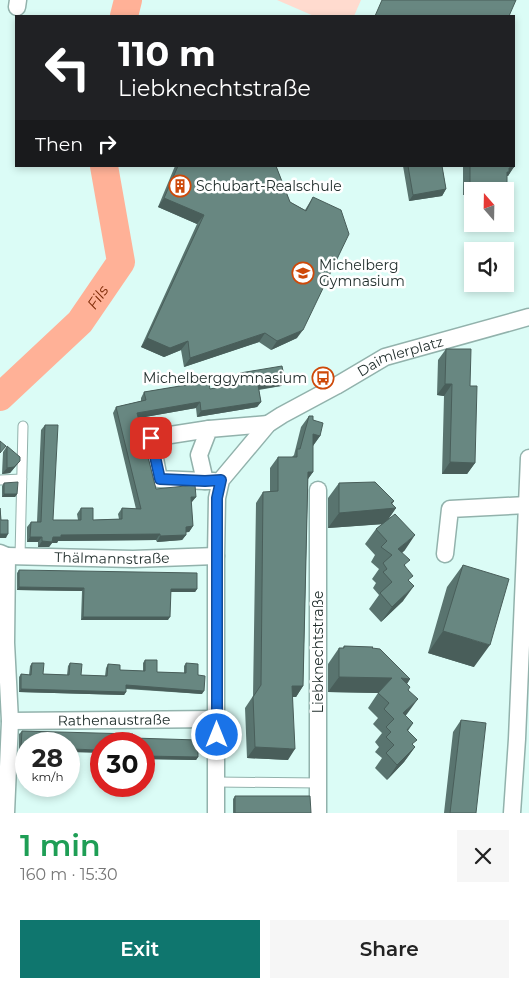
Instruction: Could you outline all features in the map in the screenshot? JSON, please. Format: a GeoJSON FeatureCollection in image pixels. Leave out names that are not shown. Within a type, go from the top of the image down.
{"type":"FeatureCollection","features":[{"type":"Feature","properties":{"kind":"street","name":"Daimlerplatz"},"geometry":{"type":"LineString","coordinates":[[268,424],[385,357],[529,318]]}},
{"type":"Feature","properties":{"kind":"street"},"geometry":{"type":"LineString","coordinates":[[268,424],[213,481],[160,479],[151,438],[209,429],[268,424]]}},
{"type":"Feature","properties":{"kind":"street"},"geometry":{"type":"LineString","coordinates":[[209,429],[199,455],[213,481],[217,498],[216,813]]}},
{"type":"Feature","properties":{"kind":"street"},"geometry":{"type":"LineString","coordinates":[[512,813],[524,697],[529,458]]}},
{"type":"Feature","properties":{"kind":"street","name":"Liebknechtstraße"},"geometry":{"type":"LineString","coordinates":[[318,490],[318,813]]}},
{"type":"Feature","properties":{"kind":"street"},"geometry":{"type":"LineString","coordinates":[[445,554],[450,509],[527,505]]}},
{"type":"Feature","properties":{"kind":"street"},"geometry":{"type":"LineString","coordinates":[[5,803],[6,720],[3,643],[7,626],[9,555]]}},
{"type":"Feature","properties":{"kind":"street","name":"Thälmannstraße"},"geometry":{"type":"LineString","coordinates":[[9,555],[133,559],[216,556]]}},
{"type":"Feature","properties":{"kind":"street","name":"Rathenaustraße"},"geometry":{"type":"LineString","coordinates":[[6,720],[217,719]]}},
{"type":"Feature","properties":{"kind":"lane"},"geometry":{"type":"LineString","coordinates":[[9,555],[22,479],[23,426]]}},
{"type":"Feature","properties":{"kind":"lane"},"geometry":{"type":"LineString","coordinates":[[0,480],[22,479]]}},
{"type":"Feature","properties":{"kind":"lane"},"geometry":{"type":"LineString","coordinates":[[216,782],[319,783]]}},
{"type":"Feature","properties":{"kind":"shaded area"},"geometry":{"type":"Polygon","coordinates":[[[277,0],[361,0],[354,15],[312,15],[277,0]]]}},
{"type":"Feature","properties":{"kind":"building"},"geometry":{"type":"Polygon","coordinates":[[[382,0],[516,0],[509,15],[375,15],[382,0]]]}},
{"type":"Feature","properties":{"kind":"building","name":"Michelberg Gymnasium"},"geometry":{"type":"Polygon","coordinates":[[[178,167],[276,167],[290,202],[306,211],[313,197],[341,210],[349,234],[303,330],[277,341],[265,333],[190,358],[188,341],[170,348],[147,338],[204,215],[164,198],[178,167]]]}},
{"type":"Feature","properties":{"kind":"building"},"geometry":{"type":"Polygon","coordinates":[[[408,167],[442,167],[446,189],[413,195],[408,167]]]}},
{"type":"Feature","properties":{"kind":"building"},"geometry":{"type":"Polygon","coordinates":[[[470,167],[514,167],[509,168],[509,172],[507,172],[507,182],[470,182],[470,167]]]}},
{"type":"Feature","properties":{"kind":"building"},"geometry":{"type":"Polygon","coordinates":[[[446,349],[471,349],[470,386],[477,386],[475,463],[450,462],[452,384],[445,384],[446,349]]]}},
{"type":"Feature","properties":{"kind":"building"},"geometry":{"type":"Polygon","coordinates":[[[282,366],[285,381],[258,385],[261,402],[201,411],[200,402],[137,413],[156,489],[195,485],[196,497],[191,497],[193,526],[186,527],[186,535],[61,535],[61,537],[53,537],[52,542],[42,541],[42,537],[30,537],[31,522],[41,522],[45,425],[58,425],[53,520],[81,520],[81,508],[93,508],[93,520],[122,519],[122,508],[141,509],[116,407],[146,400],[144,392],[192,384],[190,378],[202,376],[202,379],[208,378],[210,389],[241,383],[240,373],[282,366]]]}},
{"type":"Feature","properties":{"kind":"building"},"geometry":{"type":"Polygon","coordinates":[[[309,416],[313,416],[313,420],[323,423],[320,436],[313,434],[313,472],[308,472],[303,686],[292,686],[295,749],[255,747],[253,697],[261,685],[263,492],[278,491],[278,457],[297,457],[297,449],[300,449],[309,416]]]}},
{"type":"Feature","properties":{"kind":"building"},"geometry":{"type":"Polygon","coordinates":[[[0,441],[6,446],[0,453],[0,441]]]}},
{"type":"Feature","properties":{"kind":"building"},"geometry":{"type":"Polygon","coordinates":[[[7,446],[20,457],[20,461],[14,467],[7,468],[7,446]]]}},
{"type":"Feature","properties":{"kind":"building"},"geometry":{"type":"Polygon","coordinates":[[[18,482],[17,494],[4,494],[4,483],[18,482]]]}},
{"type":"Feature","properties":{"kind":"building"},"geometry":{"type":"Polygon","coordinates":[[[375,482],[394,501],[391,503],[396,508],[339,513],[339,483],[375,482]]]}},
{"type":"Feature","properties":{"kind":"building"},"geometry":{"type":"Polygon","coordinates":[[[0,508],[1,520],[8,520],[8,534],[0,534],[0,508]]]}},
{"type":"Feature","properties":{"kind":"building"},"geometry":{"type":"Polygon","coordinates":[[[395,514],[415,535],[398,549],[410,560],[404,565],[413,576],[408,580],[414,586],[392,607],[380,593],[392,582],[383,572],[387,569],[383,563],[392,555],[381,547],[387,541],[376,529],[395,514]]]}},
{"type":"Feature","properties":{"kind":"building"},"geometry":{"type":"Polygon","coordinates":[[[463,565],[509,579],[490,645],[443,631],[463,565]]]}},
{"type":"Feature","properties":{"kind":"building"},"geometry":{"type":"Polygon","coordinates":[[[19,570],[197,573],[197,589],[171,589],[170,617],[83,617],[84,588],[19,587],[19,570]]]}},
{"type":"Feature","properties":{"kind":"building"},"geometry":{"type":"Polygon","coordinates":[[[344,646],[380,649],[410,679],[401,678],[410,687],[408,690],[418,699],[403,713],[413,723],[407,730],[417,740],[412,744],[415,747],[397,765],[386,753],[394,745],[386,737],[391,732],[386,727],[394,719],[384,709],[389,703],[378,693],[392,678],[339,677],[339,648],[344,648],[344,646]]]}},
{"type":"Feature","properties":{"kind":"building"},"geometry":{"type":"Polygon","coordinates":[[[145,660],[157,660],[157,672],[186,673],[186,663],[198,664],[198,675],[205,676],[204,691],[126,685],[126,692],[21,689],[21,674],[31,675],[32,663],[44,663],[43,674],[69,675],[70,663],[82,664],[81,675],[107,676],[108,664],[120,665],[120,670],[145,671],[145,660]]]}},
{"type":"Feature","properties":{"kind":"building"},"geometry":{"type":"Polygon","coordinates":[[[461,720],[486,723],[476,813],[450,813],[461,720]]]}},
{"type":"Feature","properties":{"kind":"building"},"geometry":{"type":"Polygon","coordinates":[[[22,731],[59,732],[22,732],[22,731]]]}},
{"type":"Feature","properties":{"kind":"building"},"geometry":{"type":"Polygon","coordinates":[[[80,733],[90,733],[90,750],[80,749],[80,733]]]}},
{"type":"Feature","properties":{"kind":"building"},"geometry":{"type":"Polygon","coordinates":[[[155,739],[198,740],[198,757],[155,756],[155,739]]]}},
{"type":"Feature","properties":{"kind":"building"},"geometry":{"type":"Polygon","coordinates":[[[235,796],[310,796],[311,813],[235,813],[235,796]]]}},
{"type":"Feature","properties":{"kind":"waterway","name":"Fils"},"geometry":{"type":"LineString","coordinates":[[124,15],[128,0]]}},
{"type":"Feature","properties":{"kind":"waterway","name":"Fils"},"geometry":{"type":"LineString","coordinates":[[0,397],[80,322],[121,262],[104,167]]}},
{"type":"Feature","properties":{"kind":"place","name":"Schubart-Realschule"},"geometry":{"type":"Point","coordinates":[180,186]}},
{"type":"Feature","properties":{"kind":"place","name":"Michelberg Gymnasium"},"geometry":{"type":"Point","coordinates":[303,273]}},
{"type":"Feature","properties":{"kind":"place","name":"Michelberggymnasium"},"geometry":{"type":"Point","coordinates":[323,378]}},
{"type":"Feature","properties":{"kind":"route"},"geometry":{"type":"LineString","coordinates":[[151,438],[160,479],[221,480],[217,498],[216,556],[217,735]]}}]}
